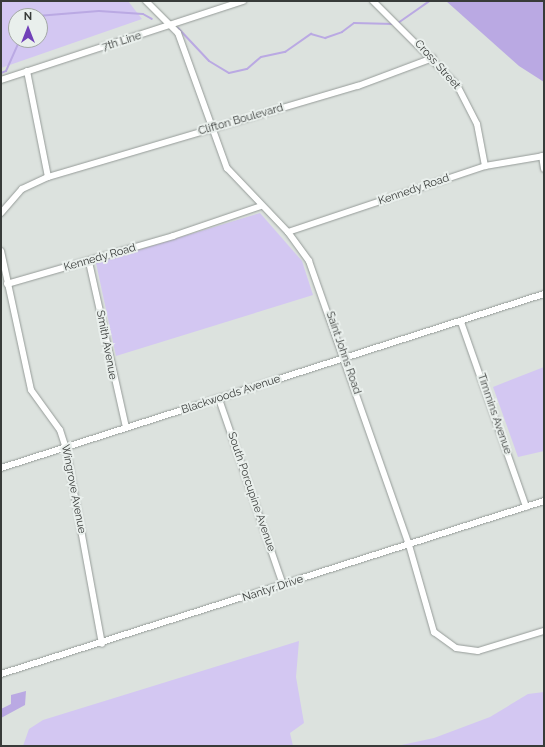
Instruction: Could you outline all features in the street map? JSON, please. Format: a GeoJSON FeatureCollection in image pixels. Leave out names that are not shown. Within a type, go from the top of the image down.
{"type":"FeatureCollection","features":[{"type":"Feature","properties":{"kind":"street","name":"Saint Johns Road"},"geometry":{"type":"LineString","coordinates":[[146,1],[178,33],[210,129],[227,168],[260,206],[288,232],[309,261],[345,358],[409,545],[434,632],[456,648],[478,651],[544,631]]}},
{"type":"Feature","properties":{"kind":"street","name":"7th Line"},"geometry":{"type":"LineString","coordinates":[[1,80],[243,1]]}},
{"type":"Feature","properties":{"kind":"street","name":"Cross Street"},"geometry":{"type":"LineString","coordinates":[[373,1],[433,58],[469,104],[478,124],[485,166]]}},
{"type":"Feature","properties":{"kind":"street","name":"Clifton Boulevard"},"geometry":{"type":"LineString","coordinates":[[48,177],[358,86],[433,58]]}},
{"type":"Feature","properties":{"kind":"street"},"geometry":{"type":"LineString","coordinates":[[1,213],[22,189],[48,177],[27,72]]}},
{"type":"Feature","properties":{"kind":"street"},"geometry":{"type":"LineString","coordinates":[[543,156],[544,169]]}},
{"type":"Feature","properties":{"kind":"street","name":"Kennedy Road"},"geometry":{"type":"LineString","coordinates":[[288,232],[485,166],[543,156]]}},
{"type":"Feature","properties":{"kind":"street","name":"Kennedy Road"},"geometry":{"type":"LineString","coordinates":[[7,284],[89,262],[260,206]]}},
{"type":"Feature","properties":{"kind":"street","name":"Wingrove Avenue"},"geometry":{"type":"LineString","coordinates":[[1,251],[31,390],[60,430],[66,448],[102,644]]}},
{"type":"Feature","properties":{"kind":"street","name":"Smith Avenue"},"geometry":{"type":"LineString","coordinates":[[89,262],[126,428]]}},
{"type":"Feature","properties":{"kind":"street","name":"Blackwoods Avenue"},"geometry":{"type":"LineString","coordinates":[[1,468],[461,322],[544,294]]}},
{"type":"Feature","properties":{"kind":"street","name":"Timmins Avenue"},"geometry":{"type":"LineString","coordinates":[[461,322],[526,507]]}},
{"type":"Feature","properties":{"kind":"street","name":"South Porcupine Avenue"},"geometry":{"type":"LineString","coordinates":[[219,399],[283,585]]}},
{"type":"Feature","properties":{"kind":"street","name":"Nantyr Drive"},"geometry":{"type":"LineString","coordinates":[[1,674],[102,644],[544,501]]}},
{"type":"Feature","properties":{"kind":"shaded area"},"geometry":{"type":"Polygon","coordinates":[[[1,1],[128,1],[142,19],[1,68],[1,1]]]}},
{"type":"Feature","properties":{"kind":"shaded area"},"geometry":{"type":"Polygon","coordinates":[[[446,1],[544,1],[544,82],[519,66],[446,1]]]}},
{"type":"Feature","properties":{"kind":"shaded area"},"geometry":{"type":"Polygon","coordinates":[[[260,213],[302,261],[313,295],[116,356],[96,263],[260,213]]]}},
{"type":"Feature","properties":{"kind":"shaded area"},"geometry":{"type":"Polygon","coordinates":[[[544,367],[544,451],[518,457],[493,387],[544,367]]]}},
{"type":"Feature","properties":{"kind":"shaded area"},"geometry":{"type":"Polygon","coordinates":[[[299,641],[296,677],[304,723],[290,733],[293,746],[23,746],[29,729],[43,720],[299,641]]]}},
{"type":"Feature","properties":{"kind":"shaded area"},"geometry":{"type":"Polygon","coordinates":[[[26,691],[25,705],[1,718],[1,709],[11,704],[11,695],[26,691]]]}},
{"type":"Feature","properties":{"kind":"shaded area"},"geometry":{"type":"Polygon","coordinates":[[[544,692],[544,746],[397,746],[434,738],[490,717],[528,694],[544,692]]]}},
{"type":"Feature","properties":{"kind":"waterway"},"geometry":{"type":"LineString","coordinates":[[398,23],[430,1]]}},
{"type":"Feature","properties":{"kind":"waterway"},"geometry":{"type":"LineString","coordinates":[[48,15],[99,11],[143,14],[152,19]]}},
{"type":"Feature","properties":{"kind":"waterway"},"geometry":{"type":"LineString","coordinates":[[178,28],[209,61],[229,73],[247,69],[261,57],[285,52],[311,34],[325,38],[342,32],[354,23],[394,24]]}},
{"type":"Feature","properties":{"kind":"waterway"},"geometry":{"type":"LineString","coordinates":[[1,73],[6,71],[16,48]]}}]}
